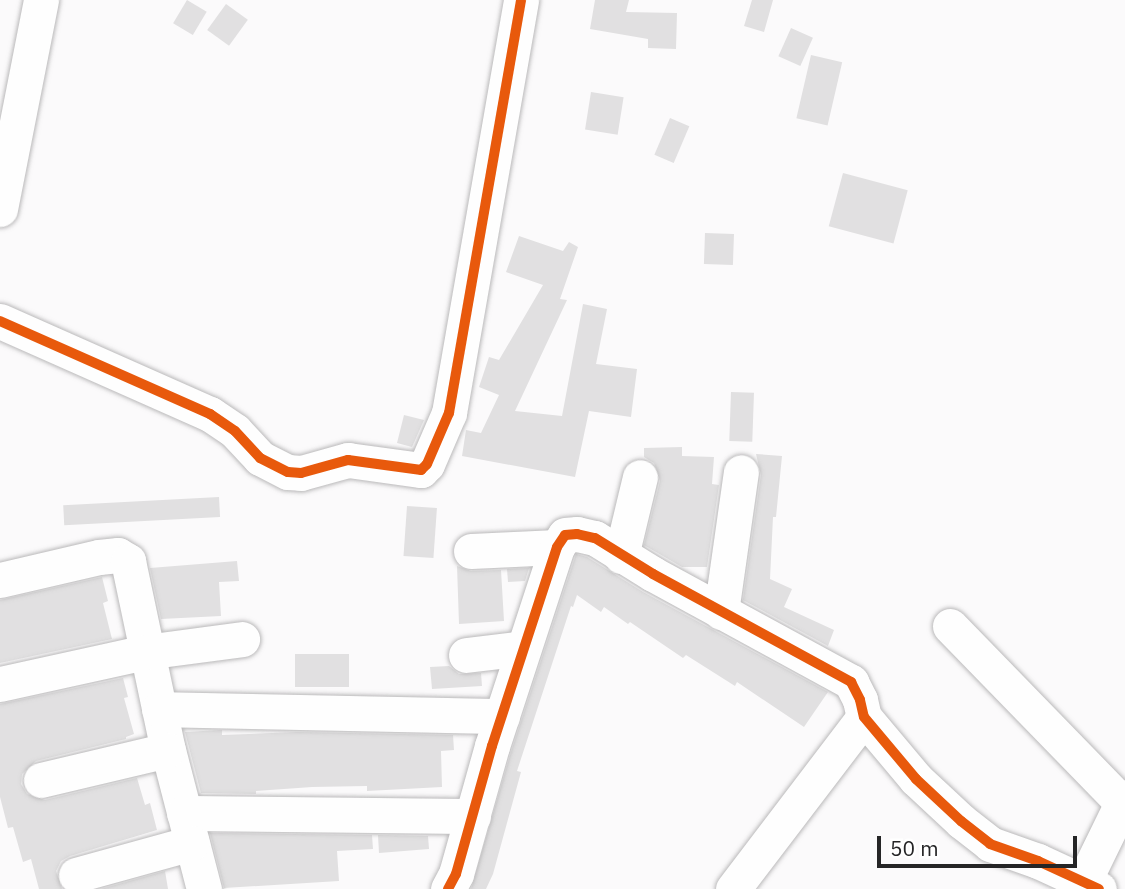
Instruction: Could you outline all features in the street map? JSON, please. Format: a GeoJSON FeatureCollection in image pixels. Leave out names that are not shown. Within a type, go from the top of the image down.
{"type":"FeatureCollection","features":[{"type":"Feature","properties":{"kind":"street"},"geometry":{"type":"LineString","coordinates":[[0,209],[41,0]]}},
{"type":"Feature","properties":{"kind":"street"},"geometry":{"type":"LineString","coordinates":[[0,321],[217,418],[235,430],[260,458],[288,472],[301,473],[348,460],[421,470],[427,464],[449,413],[521,0]]}},
{"type":"Feature","properties":{"kind":"street"},"geometry":{"type":"LineString","coordinates":[[721,612],[741,472]]}},
{"type":"Feature","properties":{"kind":"street"},"geometry":{"type":"LineString","coordinates":[[621,556],[640,477]]}},
{"type":"Feature","properties":{"kind":"street"},"geometry":{"type":"LineString","coordinates":[[448,889],[557,547],[565,535],[577,534],[594,538],[621,556],[851,682],[860,699],[864,717],[916,779],[990,844],[1038,860],[1091,885],[1123,799],[950,626]]}},
{"type":"Feature","properties":{"kind":"street"},"geometry":{"type":"LineString","coordinates":[[471,551],[557,547]]}},
{"type":"Feature","properties":{"kind":"street"},"geometry":{"type":"LineString","coordinates":[[0,580],[118,555],[128,561],[145,652],[204,889]]}},
{"type":"Feature","properties":{"kind":"street"},"geometry":{"type":"LineString","coordinates":[[0,684],[145,652],[242,639]]}},
{"type":"Feature","properties":{"kind":"street"},"geometry":{"type":"LineString","coordinates":[[467,655],[524,649]]}},
{"type":"Feature","properties":{"kind":"street"},"geometry":{"type":"LineString","coordinates":[[159,709],[502,716]]}},
{"type":"Feature","properties":{"kind":"street"},"geometry":{"type":"LineString","coordinates":[[733,889],[864,717]]}},
{"type":"Feature","properties":{"kind":"street"},"geometry":{"type":"LineString","coordinates":[[41,780],[168,750]]}},
{"type":"Feature","properties":{"kind":"street"},"geometry":{"type":"LineString","coordinates":[[76,875],[188,828],[473,816]]}},
{"type":"Feature","properties":{"kind":"building"},"geometry":{"type":"Polygon","coordinates":[[[187,0],[207,12],[193,35],[173,23],[187,0]]]}},
{"type":"Feature","properties":{"kind":"building"},"geometry":{"type":"Polygon","coordinates":[[[595,0],[629,0],[626,12],[677,13],[676,49],[648,48],[648,39],[590,29],[595,0]]]}},
{"type":"Feature","properties":{"kind":"building"},"geometry":{"type":"Polygon","coordinates":[[[752,0],[773,0],[764,32],[744,26],[752,0]]]}},
{"type":"Feature","properties":{"kind":"building"},"geometry":{"type":"Polygon","coordinates":[[[226,4],[248,20],[229,46],[207,30],[226,4]]]}},
{"type":"Feature","properties":{"kind":"building"},"geometry":{"type":"Polygon","coordinates":[[[791,28],[813,38],[800,66],[778,56],[791,28]]]}},
{"type":"Feature","properties":{"kind":"building"},"geometry":{"type":"Polygon","coordinates":[[[811,55],[842,62],[828,126],[796,118],[811,55]]]}},
{"type":"Feature","properties":{"kind":"building"},"geometry":{"type":"Polygon","coordinates":[[[591,92],[624,97],[618,135],[585,130],[591,92]]]}},
{"type":"Feature","properties":{"kind":"building"},"geometry":{"type":"Polygon","coordinates":[[[670,118],[689,126],[674,163],[654,155],[670,118]]]}},
{"type":"Feature","properties":{"kind":"building"},"geometry":{"type":"Polygon","coordinates":[[[843,173],[908,190],[893,243],[829,226],[843,173]]]}},
{"type":"Feature","properties":{"kind":"building"},"geometry":{"type":"Polygon","coordinates":[[[705,233],[734,234],[733,265],[704,264],[705,233]]]}},
{"type":"Feature","properties":{"kind":"building"},"geometry":{"type":"Polygon","coordinates":[[[519,236],[563,251],[569,242],[578,247],[560,299],[567,300],[515,411],[562,416],[583,304],[607,309],[596,364],[637,369],[631,417],[589,411],[575,477],[462,456],[466,430],[481,433],[499,395],[479,387],[489,357],[499,360],[543,285],[506,272],[519,236]]]}},
{"type":"Feature","properties":{"kind":"building"},"geometry":{"type":"Polygon","coordinates":[[[731,392],[754,393],[752,442],[729,441],[731,392]]]}},
{"type":"Feature","properties":{"kind":"building"},"geometry":{"type":"Polygon","coordinates":[[[404,415],[424,420],[412,447],[397,443],[404,415]]]}},
{"type":"Feature","properties":{"kind":"building"},"geometry":{"type":"Polygon","coordinates":[[[682,447],[682,456],[714,457],[712,484],[719,485],[707,567],[682,567],[644,545],[660,481],[654,463],[644,457],[644,448],[682,447]]]}},
{"type":"Feature","properties":{"kind":"building"},"geometry":{"type":"Polygon","coordinates":[[[756,454],[782,456],[776,517],[773,517],[770,579],[792,589],[784,607],[834,630],[828,646],[743,600],[761,475],[756,454]]]}},
{"type":"Feature","properties":{"kind":"building"},"geometry":{"type":"Polygon","coordinates":[[[219,497],[220,517],[64,525],[63,505],[219,497]]]}},
{"type":"Feature","properties":{"kind":"building"},"geometry":{"type":"Polygon","coordinates":[[[407,506],[437,508],[433,558],[404,556],[407,506]]]}},
{"type":"Feature","properties":{"kind":"building"},"geometry":{"type":"Polygon","coordinates":[[[576,554],[587,557],[643,592],[828,692],[804,727],[737,682],[735,686],[686,655],[683,658],[630,622],[628,624],[604,607],[601,612],[577,595],[573,607],[571,606],[517,771],[521,772],[493,874],[486,889],[471,889],[511,752],[576,554]]]}},
{"type":"Feature","properties":{"kind":"building"},"geometry":{"type":"Polygon","coordinates":[[[237,561],[239,581],[219,582],[221,616],[161,619],[150,568],[237,561]]]}},
{"type":"Feature","properties":{"kind":"building"},"geometry":{"type":"Polygon","coordinates":[[[457,566],[471,571],[501,570],[504,621],[459,624],[457,566]]]}},
{"type":"Feature","properties":{"kind":"building"},"geometry":{"type":"Polygon","coordinates":[[[529,568],[525,581],[508,582],[507,569],[529,568]]]}},
{"type":"Feature","properties":{"kind":"building"},"geometry":{"type":"Polygon","coordinates":[[[102,577],[108,601],[103,603],[112,639],[0,663],[0,600],[102,577]]]}},
{"type":"Feature","properties":{"kind":"building"},"geometry":{"type":"Polygon","coordinates":[[[295,654],[349,654],[349,687],[295,687],[295,654]]]}},
{"type":"Feature","properties":{"kind":"building"},"geometry":{"type":"Polygon","coordinates":[[[449,666],[459,674],[481,673],[482,686],[432,689],[430,667],[449,666]]]}},
{"type":"Feature","properties":{"kind":"building"},"geometry":{"type":"Polygon","coordinates":[[[123,678],[128,697],[124,698],[134,734],[126,739],[36,761],[22,774],[21,784],[27,794],[45,800],[137,778],[145,805],[150,803],[157,830],[70,856],[61,861],[56,871],[62,889],[39,889],[31,859],[23,862],[13,827],[8,828],[0,797],[0,704],[123,678]]]}},
{"type":"Feature","properties":{"kind":"building"},"geometry":{"type":"Polygon","coordinates":[[[222,730],[222,735],[297,732],[453,735],[454,750],[441,751],[442,787],[367,791],[367,786],[312,787],[256,791],[256,794],[201,793],[185,732],[222,730]]]}},
{"type":"Feature","properties":{"kind":"building"},"geometry":{"type":"Polygon","coordinates":[[[210,833],[372,835],[373,849],[337,851],[339,881],[224,888],[210,833]]]}},
{"type":"Feature","properties":{"kind":"building"},"geometry":{"type":"Polygon","coordinates":[[[378,835],[428,836],[429,849],[379,853],[378,835]]]}},
{"type":"Feature","properties":{"kind":"building"},"geometry":{"type":"Polygon","coordinates":[[[165,871],[168,889],[101,889],[165,871]]]}},
{"type":"Feature","properties":{"kind":"cycle path"},"geometry":{"type":"LineString","coordinates":[[0,321],[210,414],[235,431],[260,458],[288,472],[301,473],[348,460],[421,470],[427,464],[449,413],[521,0]]}},
{"type":"Feature","properties":{"kind":"cycle path"},"geometry":{"type":"LineString","coordinates":[[448,889],[456,874],[492,746],[557,547],[565,535],[577,534],[595,538],[653,574],[851,682],[860,700],[864,717],[916,779],[961,821],[990,844],[1038,861],[1099,889]]}}]}
